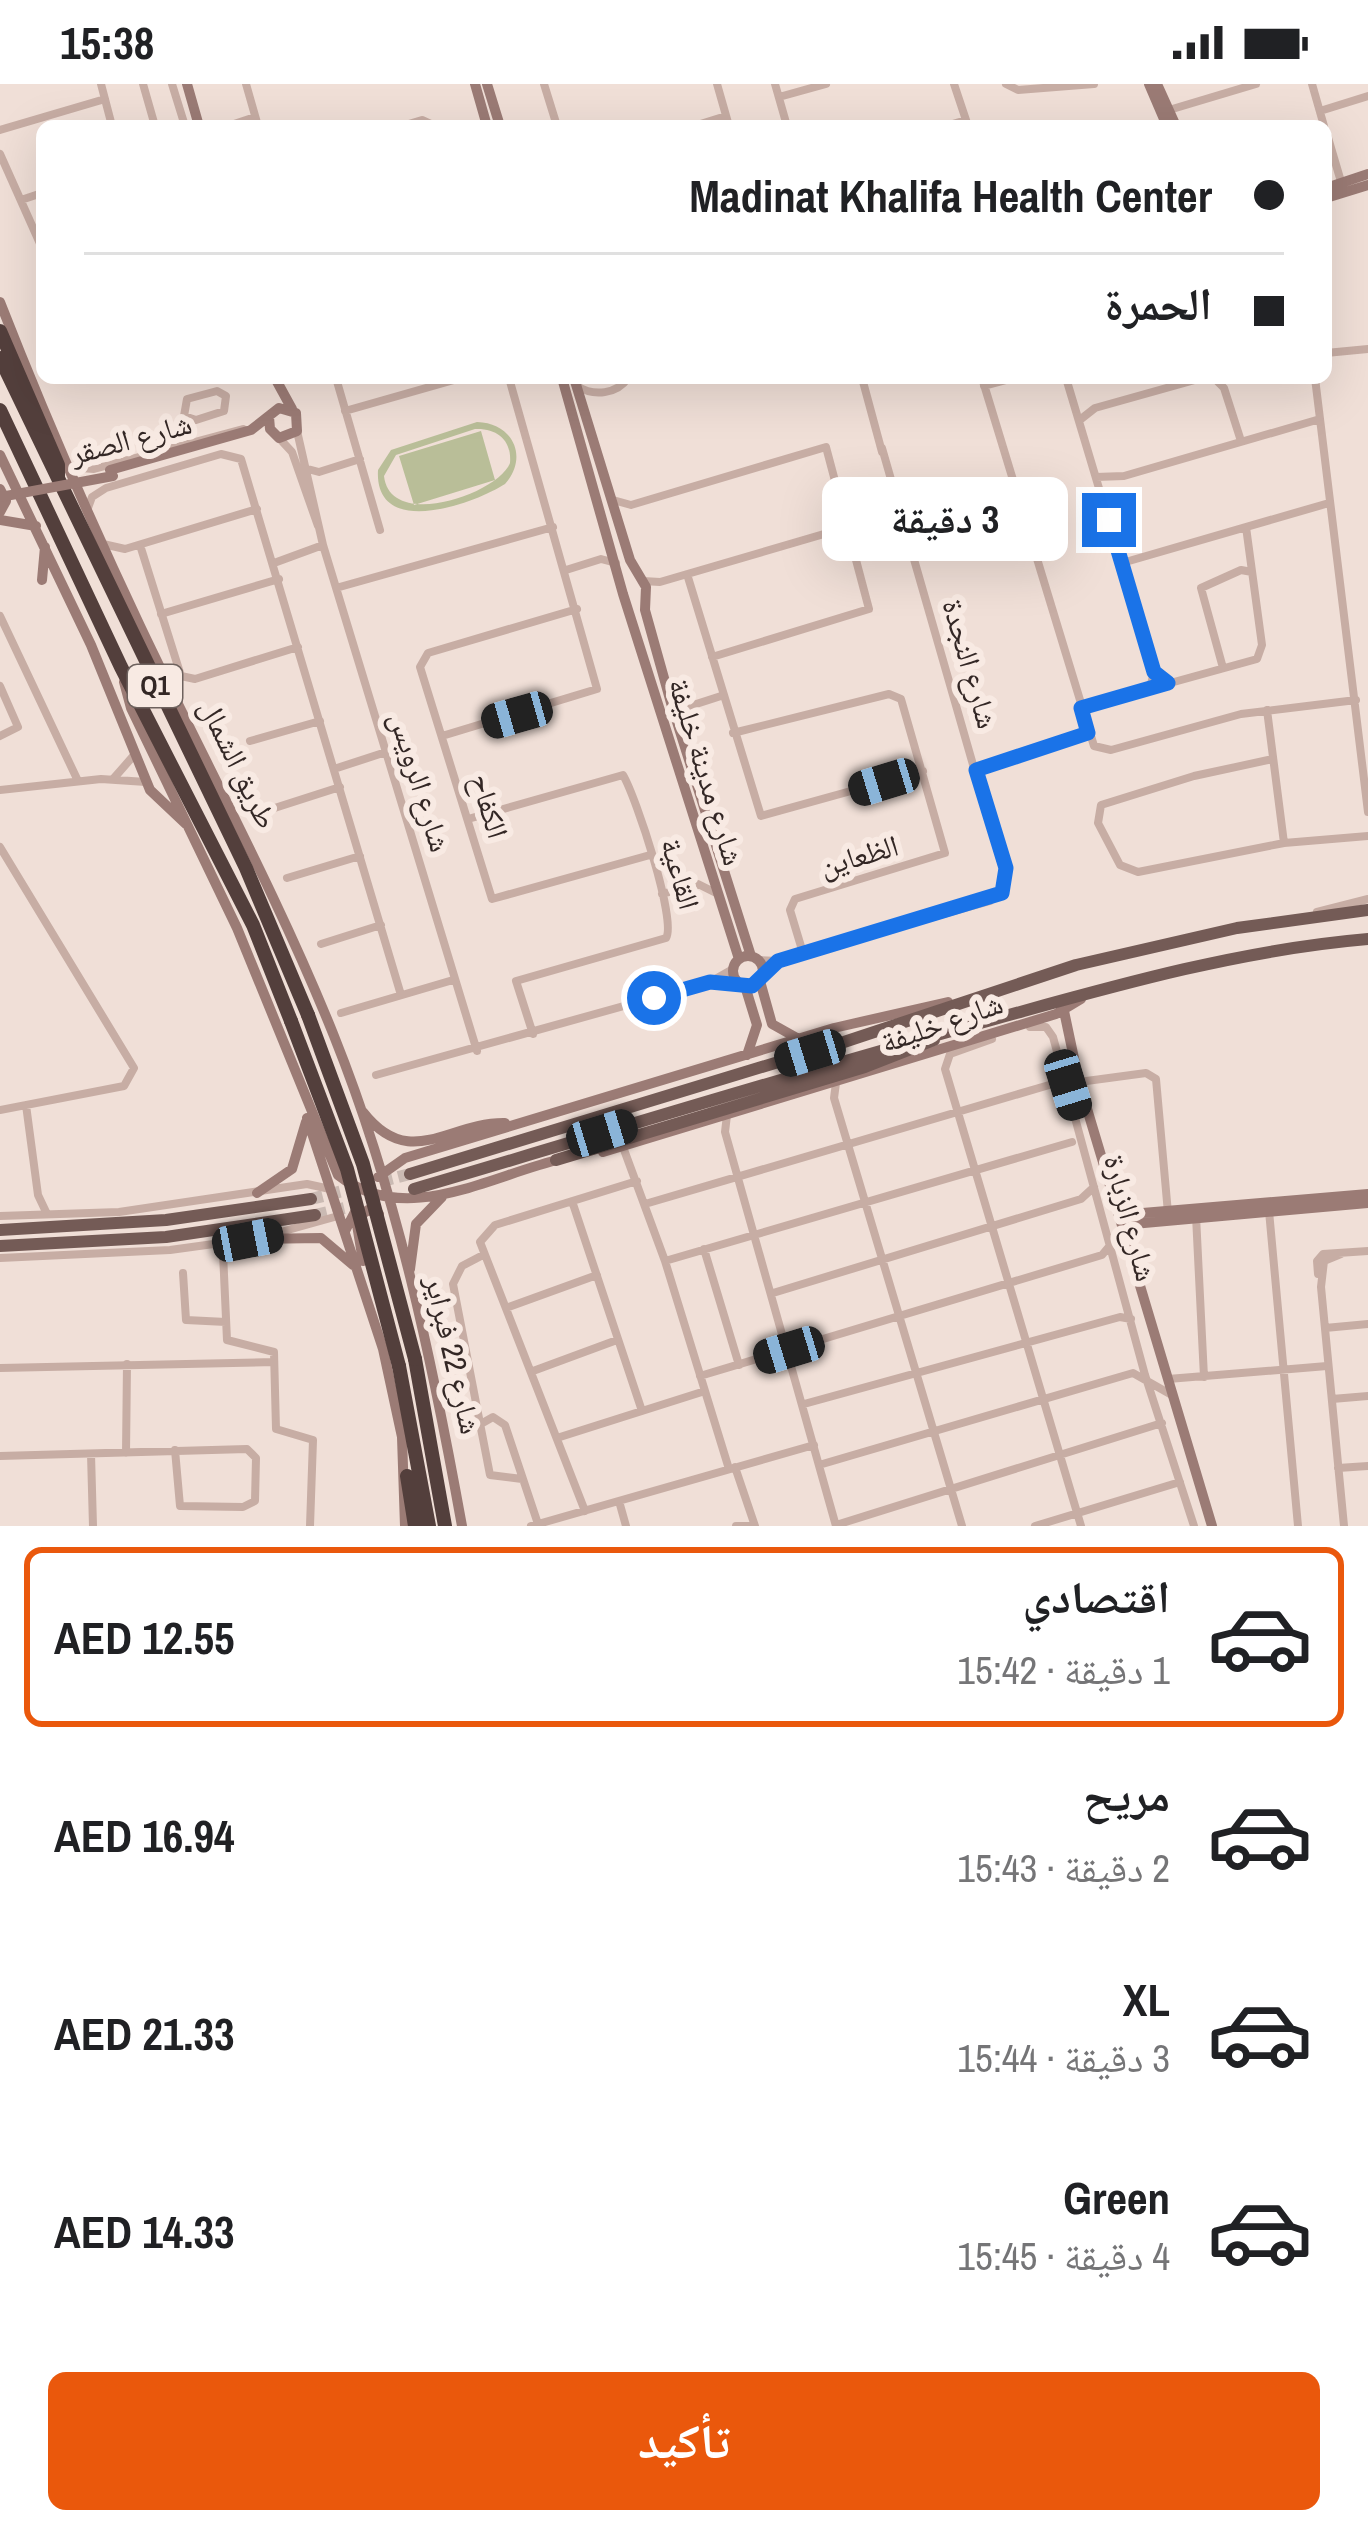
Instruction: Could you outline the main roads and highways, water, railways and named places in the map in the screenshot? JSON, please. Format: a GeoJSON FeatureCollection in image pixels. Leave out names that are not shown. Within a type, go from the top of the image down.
{"type":"FeatureCollection","features":[{"type":"Feature","properties":{"kind":"highway"},"geometry":{"type":"LineString","coordinates":[[0,331],[56,459],[56,481]]}},
{"type":"Feature","properties":{"kind":"highway","name":"طريق الشمال"},"geometry":{"type":"LineString","coordinates":[[0,358],[246,868],[308,1015]]}},
{"type":"Feature","properties":{"kind":"highway","name":"طريق الشمال"},"geometry":{"type":"LineString","coordinates":[[0,410],[121,667],[253,926],[291,1021]]}},
{"type":"Feature","properties":{"kind":"highway"},"geometry":{"type":"LineString","coordinates":[[145,665],[220,786]]}},
{"type":"Feature","properties":{"kind":"highway","name":"شارع 22 فبراير"},"geometry":{"type":"LineString","coordinates":[[308,1015],[363,1164],[415,1359],[445,1526]]}},
{"type":"Feature","properties":{"kind":"highway","name":"شارع 22 فبراير"},"geometry":{"type":"LineString","coordinates":[[291,1021],[347,1168],[398,1366],[429,1526]]}},
{"type":"Feature","properties":{"kind":"highway"},"geometry":{"type":"LineString","coordinates":[[407,1476],[415,1526]]}},
{"type":"Feature","properties":{"kind":"main road","name":"شارع خليفة"},"geometry":{"type":"LineString","coordinates":[[410,1174],[844,1042],[969,998],[1159,944],[1368,910]]}},
{"type":"Feature","properties":{"kind":"main road","name":"شارع خليفة"},"geometry":{"type":"LineString","coordinates":[[414,1189],[1090,993],[1236,958],[1368,939]]}},
{"type":"Feature","properties":{"kind":"main road"},"geometry":{"type":"LineString","coordinates":[[556,1160],[865,1067],[957,1029]]}},
{"type":"Feature","properties":{"kind":"main road"},"geometry":{"type":"LineString","coordinates":[[0,1230],[166,1220],[311,1198]]}},
{"type":"Feature","properties":{"kind":"main road"},"geometry":{"type":"LineString","coordinates":[[0,1246],[166,1237],[315,1215]]}},
{"type":"Feature","properties":{"kind":"tunnel"},"geometry":{"type":"LineString","coordinates":[[311,1199],[410,1174]]}},
{"type":"Feature","properties":{"kind":"tunnel"},"geometry":{"type":"LineString","coordinates":[[315,1215],[366,1203]]}}]}
